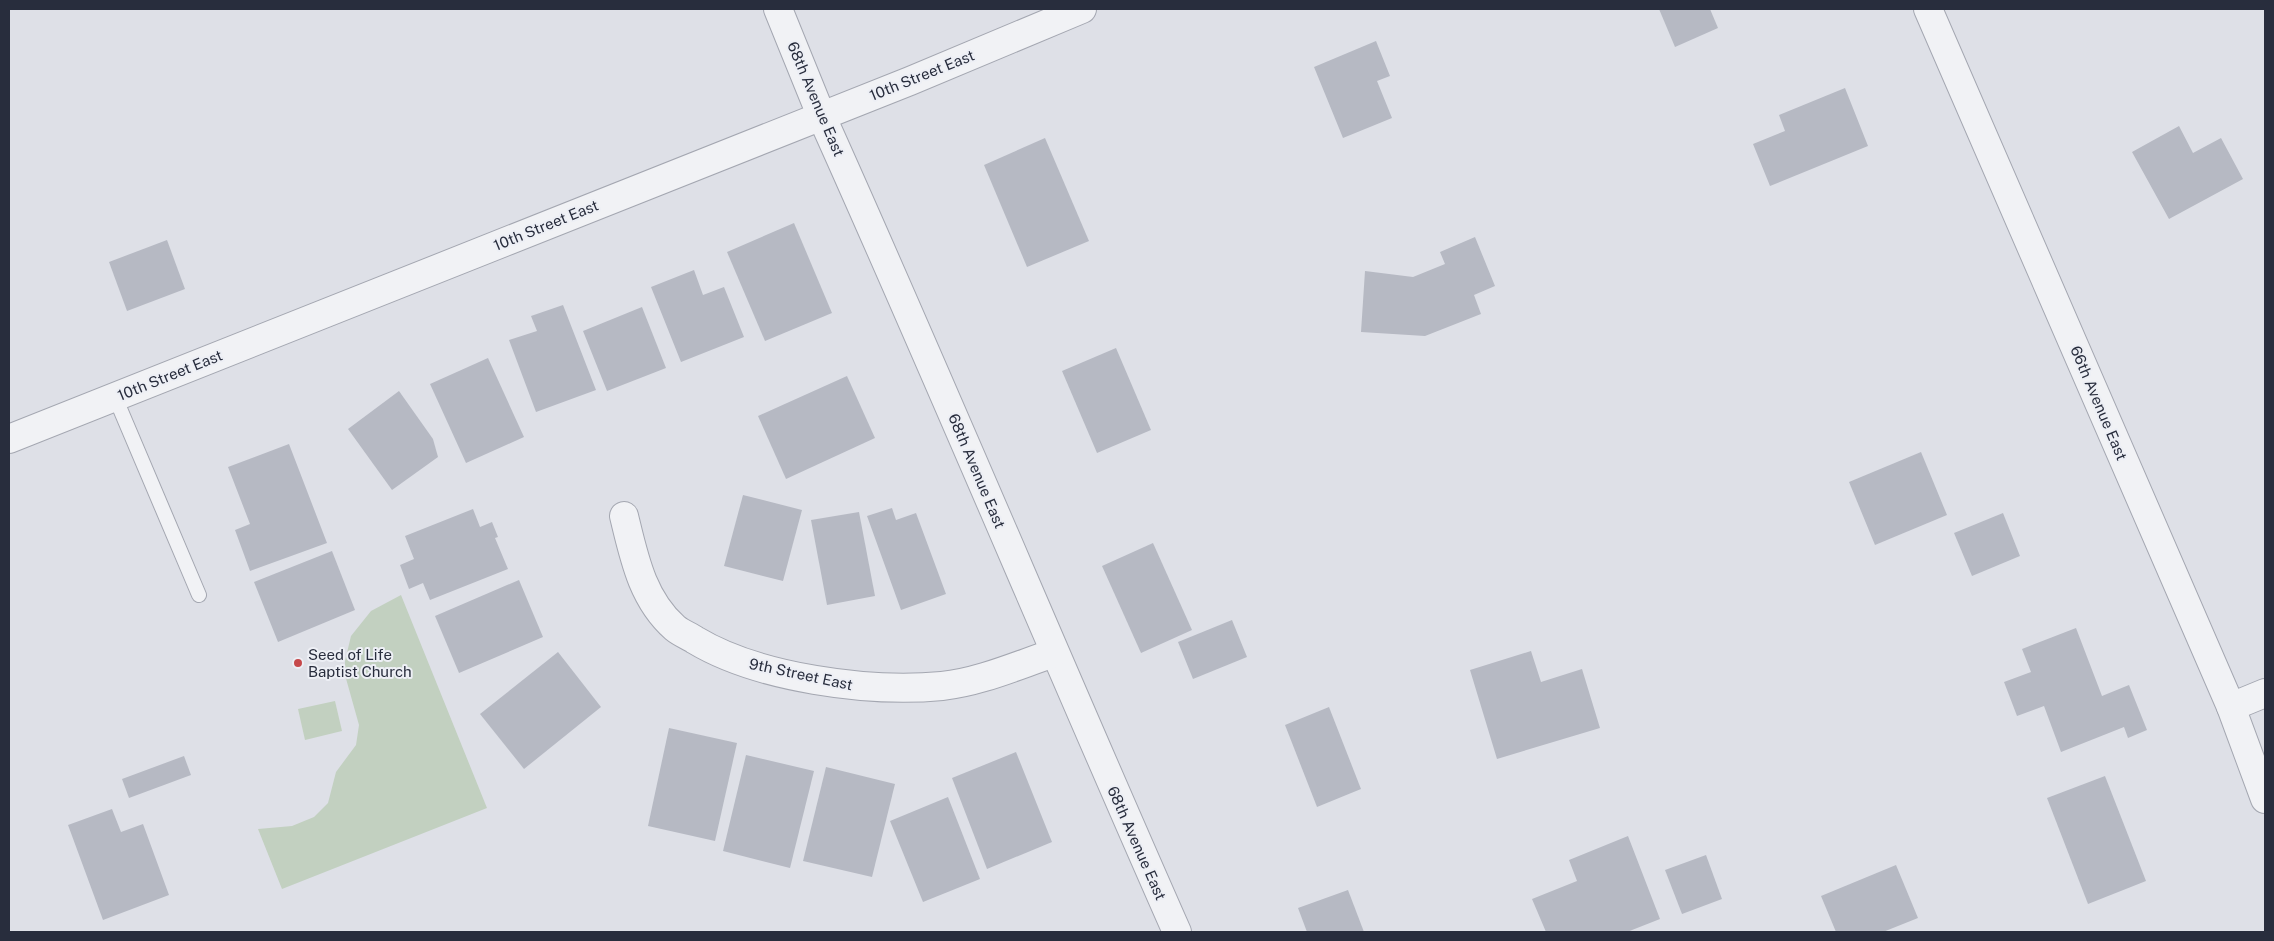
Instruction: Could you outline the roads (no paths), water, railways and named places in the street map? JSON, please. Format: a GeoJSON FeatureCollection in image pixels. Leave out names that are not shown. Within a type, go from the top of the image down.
{"type":"FeatureCollection","features":[{"type":"Feature","properties":{"kind":"street","name":"68th Avenue East"},"geometry":{"type":"LineString","coordinates":[[778,9],[821,115],[895,281],[1054,653],[1177,932]]}},
{"type":"Feature","properties":{"kind":"street","name":"10th Street East"},"geometry":{"type":"LineString","coordinates":[[9,439],[910,81],[1082,9]]}},
{"type":"Feature","properties":{"kind":"street","name":"66th Avenue East"},"geometry":{"type":"LineString","coordinates":[[1928,9],[2231,707],[2265,799]]}},
{"type":"Feature","properties":{"kind":"street","name":"9th Street East"},"geometry":{"type":"LineString","coordinates":[[624,516],[637,569],[655,604],[676,629],[708,648],[748,664],[849,685],[892,688],[943,686],[991,674],[1054,653]]}},
{"type":"Feature","properties":{"kind":"street"},"geometry":{"type":"LineString","coordinates":[[2231,707],[2265,693]]}},
{"type":"Feature","properties":{"kind":"lane"},"geometry":{"type":"LineString","coordinates":[[115,397],[199,596]]}},
{"type":"Feature","properties":{"kind":"place","name":"Seed of Life Baptist Church"},"geometry":{"type":"Point","coordinates":[298,663]}}]}
